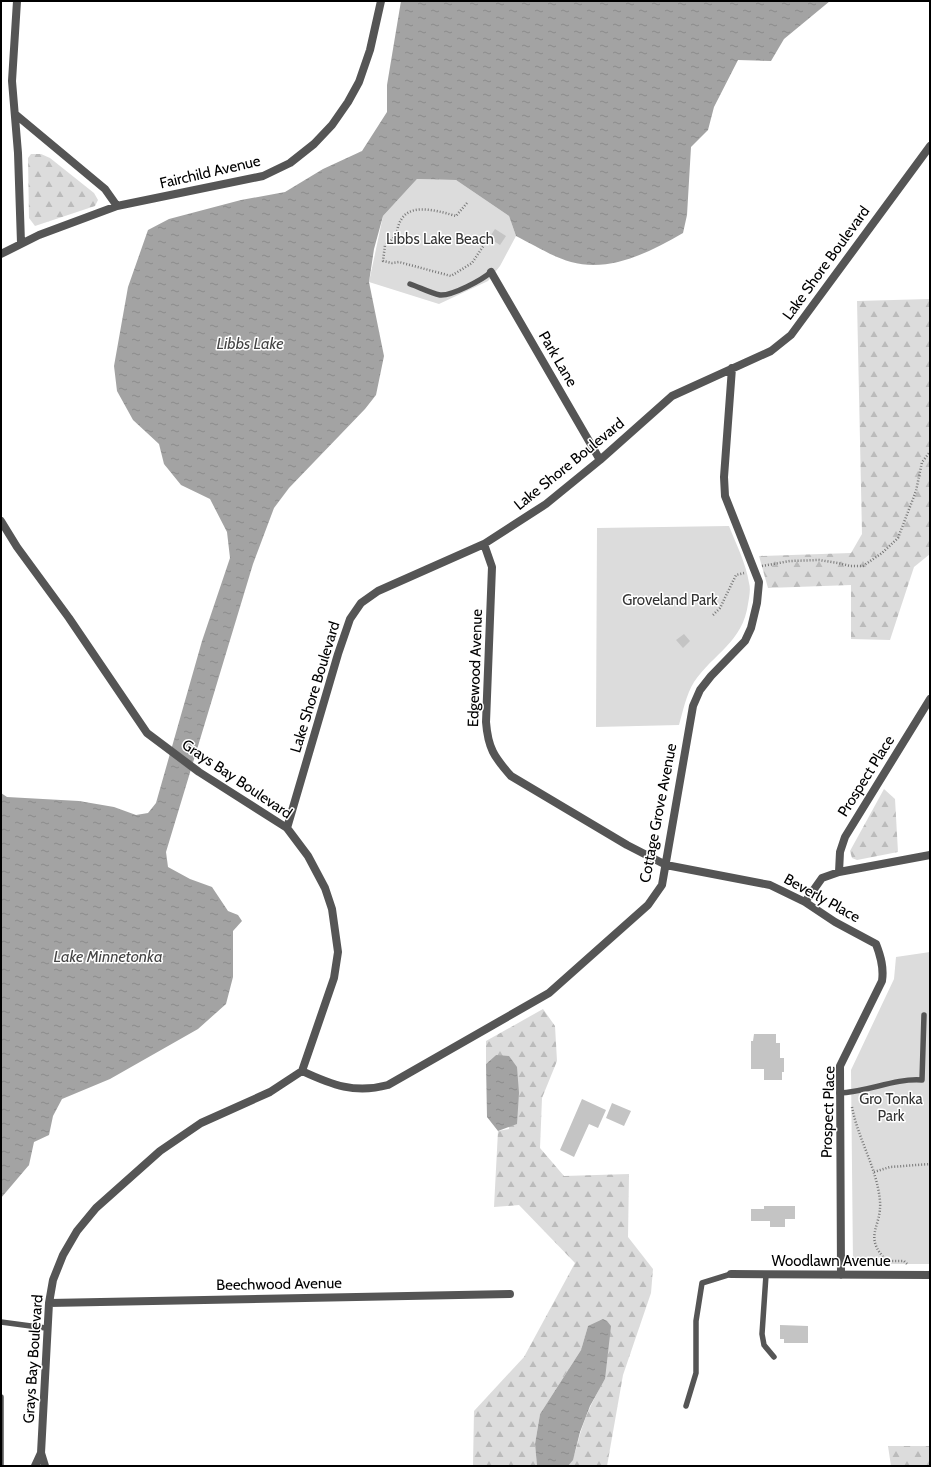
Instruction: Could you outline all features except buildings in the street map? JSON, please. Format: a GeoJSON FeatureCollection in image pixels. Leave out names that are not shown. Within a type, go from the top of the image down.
{"type":"FeatureCollection","features":[{"type":"Feature","properties":{"kind":"street"},"geometry":{"type":"LineString","coordinates":[[17,1],[12,81],[20,198],[21,243]]}},
{"type":"Feature","properties":{"kind":"street","name":"Fairchild Avenue"},"geometry":{"type":"LineString","coordinates":[[1,254],[21,243],[71,222],[117,206],[263,176],[290,163],[314,144],[332,125],[348,102],[359,82],[370,50],[381,1]]}},
{"type":"Feature","properties":{"kind":"street"},"geometry":{"type":"LineString","coordinates":[[14,114],[105,189],[117,206]]}},
{"type":"Feature","properties":{"kind":"street","name":"Lake Shore Boulevard"},"geometry":{"type":"LineString","coordinates":[[286,828],[338,654],[350,619],[361,603],[378,591],[484,544],[546,504],[600,460],[672,396],[771,350],[791,335],[930,146]]}},
{"type":"Feature","properties":{"kind":"street","name":"Park Lane"},"geometry":{"type":"LineString","coordinates":[[491,272],[600,460]]}},
{"type":"Feature","properties":{"kind":"street","name":"Cottage Grove Avenue"},"geometry":{"type":"LineString","coordinates":[[302,1072],[332,1084],[351,1088],[375,1088],[388,1085],[549,993],[648,905],[662,885],[692,706],[700,690],[711,676],[745,641],[751,628],[757,603],[759,582],[725,496],[724,477],[732,368]]}},
{"type":"Feature","properties":{"kind":"street","name":"Grays Bay Boulevard"},"geometry":{"type":"LineString","coordinates":[[1,521],[17,547],[69,618],[147,734],[199,772],[286,828],[308,856],[325,888],[332,909],[338,952],[334,978],[302,1072],[270,1092],[201,1123],[160,1151],[96,1208],[76,1231],[53,1280],[49,1303],[46,1328],[41,1453],[45,1466]]}},
{"type":"Feature","properties":{"kind":"street","name":"Edgewood Avenue"},"geometry":{"type":"LineString","coordinates":[[484,544],[492,567],[486,722],[488,741],[496,760],[511,776],[627,844],[666,865]]}},
{"type":"Feature","properties":{"kind":"street","name":"Prospect Place"},"geometry":{"type":"LineString","coordinates":[[839,872],[840,852],[845,837],[930,699]]}},
{"type":"Feature","properties":{"kind":"street"},"geometry":{"type":"LineString","coordinates":[[805,902],[822,878],[839,872],[930,855]]}},
{"type":"Feature","properties":{"kind":"street","name":"Beverly Place"},"geometry":{"type":"LineString","coordinates":[[666,865],[770,885],[805,902],[876,944],[882,960]]}},
{"type":"Feature","properties":{"kind":"street","name":"Prospect Place"},"geometry":{"type":"LineString","coordinates":[[841,1274],[840,1066],[882,981],[884,971],[882,960]]}},
{"type":"Feature","properties":{"kind":"street","name":"Woodlawn Avenue"},"geometry":{"type":"LineString","coordinates":[[731,1274],[930,1275]]}},
{"type":"Feature","properties":{"kind":"street","name":"Beechwood Avenue"},"geometry":{"type":"LineString","coordinates":[[49,1303],[510,1294]]}},
{"type":"Feature","properties":{"kind":"street","name":"Grays Bay Boulevard"},"geometry":{"type":"LineString","coordinates":[[35,1466],[41,1453]]}},
{"type":"Feature","properties":{"kind":"lane"},"geometry":{"type":"LineString","coordinates":[[410,284],[440,295],[474,283],[484,278],[491,272]]}},
{"type":"Feature","properties":{"kind":"lane"},"geometry":{"type":"LineString","coordinates":[[839,1093],[863,1091],[909,1079],[922,1080],[924,1015]]}},
{"type":"Feature","properties":{"kind":"lane"},"geometry":{"type":"LineString","coordinates":[[686,1406],[696,1374],[696,1321],[702,1283],[731,1274]]}},
{"type":"Feature","properties":{"kind":"lane"},"geometry":{"type":"LineString","coordinates":[[766,1275],[762,1334],[764,1345],[774,1357]]}},
{"type":"Feature","properties":{"kind":"lane"},"geometry":{"type":"LineString","coordinates":[[1,1322],[46,1328]]}},
{"type":"Feature","properties":{"kind":"lane"},"geometry":{"type":"LineString","coordinates":[[1,1397],[1,1466]]}},
{"type":"Feature","properties":{"kind":"path"},"geometry":{"type":"LineString","coordinates":[[467,203],[456,216],[422,210],[410,212],[403,217],[395,238],[385,245],[383,261],[392,264],[399,262],[451,276],[472,263],[484,244]]}},
{"type":"Feature","properties":{"kind":"path"},"geometry":{"type":"LineString","coordinates":[[762,566],[790,561],[819,560],[850,566],[863,566],[882,553],[898,538],[916,491],[922,462],[930,452]]}},
{"type":"Feature","properties":{"kind":"path"},"geometry":{"type":"LineString","coordinates":[[713,615],[720,608],[736,575],[748,571]]}},
{"type":"Feature","properties":{"kind":"path"},"geometry":{"type":"LineString","coordinates":[[850,1101],[853,1116],[874,1172],[880,1203],[874,1240],[877,1251],[887,1261],[904,1261],[910,1266]]}},
{"type":"Feature","properties":{"kind":"path"},"geometry":{"type":"LineString","coordinates":[[874,1172],[890,1167],[930,1164]]}},
{"type":"Feature","properties":{"kind":"green space"},"geometry":{"type":"Polygon","coordinates":[[[31,154],[41,154],[50,158],[94,193],[98,200],[95,206],[35,226],[29,218],[28,158],[31,154]]]}},
{"type":"Feature","properties":{"kind":"green space","name":"Libbs Lake Beach"},"geometry":{"type":"Polygon","coordinates":[[[417,179],[456,180],[509,216],[516,236],[500,266],[488,281],[439,304],[369,282],[383,216],[417,179]]]}},
{"type":"Feature","properties":{"kind":"green space"},"geometry":{"type":"Polygon","coordinates":[[[930,299],[930,554],[914,567],[890,640],[851,639],[851,585],[768,588],[759,556],[851,553],[862,534],[857,301],[930,299]]]}},
{"type":"Feature","properties":{"kind":"green space","name":"Groveland Park"},"geometry":{"type":"Polygon","coordinates":[[[729,526],[743,561],[750,585],[745,617],[734,638],[694,682],[687,698],[679,725],[596,727],[597,528],[729,526]]]}},
{"type":"Feature","properties":{"kind":"green space"},"geometry":{"type":"Polygon","coordinates":[[[884,789],[895,799],[898,852],[857,860],[852,858],[850,851],[884,789]]]}},
{"type":"Feature","properties":{"kind":"green space","name":"Gro Tonka Park"},"geometry":{"type":"Polygon","coordinates":[[[930,952],[930,1264],[853,1264],[851,1070],[894,979],[896,957],[930,952]]]}},
{"type":"Feature","properties":{"kind":"green space"},"geometry":{"type":"Polygon","coordinates":[[[543,1009],[555,1026],[557,1061],[542,1098],[540,1148],[564,1176],[629,1174],[628,1237],[653,1269],[651,1293],[623,1375],[607,1466],[568,1466],[575,1454],[581,1431],[589,1411],[605,1379],[588,1326],[581,1350],[540,1414],[535,1444],[537,1466],[473,1466],[474,1411],[524,1357],[575,1263],[519,1205],[494,1207],[498,1131],[509,1129],[496,1055],[486,1064],[486,1041],[543,1009]]]}},
{"type":"Feature","properties":{"kind":"green space"},"geometry":{"type":"Polygon","coordinates":[[[888,1446],[930,1446],[930,1466],[891,1466],[888,1446]]]}},
{"type":"Feature","properties":{"kind":"water","name":"Libbs Lake"},"geometry":{"type":"Polygon","coordinates":[[[401,1],[830,1],[784,39],[771,61],[738,60],[714,107],[708,130],[691,147],[687,215],[683,233],[657,247],[629,259],[615,263],[586,265],[564,260],[516,236],[509,216],[456,180],[417,179],[383,216],[374,249],[369,282],[384,356],[376,395],[365,409],[289,488],[274,508],[253,564],[166,852],[168,867],[190,879],[212,887],[228,911],[238,915],[242,921],[233,931],[233,977],[226,1004],[198,1029],[110,1079],[62,1099],[53,1116],[49,1135],[34,1142],[29,1165],[1,1198],[1,793],[7,797],[79,801],[114,807],[136,815],[148,813],[156,803],[202,641],[230,558],[227,532],[210,499],[181,485],[164,464],[159,444],[133,420],[117,391],[114,366],[128,287],[148,230],[169,219],[241,200],[285,192],[323,169],[362,151],[387,112],[387,85],[401,1]]]}},
{"type":"Feature","properties":{"kind":"water"},"geometry":{"type":"Polygon","coordinates":[[[496,1055],[509,1056],[517,1067],[519,1093],[517,1124],[498,1131],[487,1117],[486,1064],[496,1055]]]}},
{"type":"Feature","properties":{"kind":"water"},"geometry":{"type":"Polygon","coordinates":[[[603,1319],[611,1326],[605,1379],[590,1406],[580,1432],[573,1460],[568,1466],[537,1466],[535,1444],[540,1414],[581,1350],[588,1326],[603,1319]]]}},
{"type":"Feature","properties":{"kind":"water label","name":"Lake Minnetonka"},"geometry":{"type":"Point","coordinates":[108,956]}}]}
